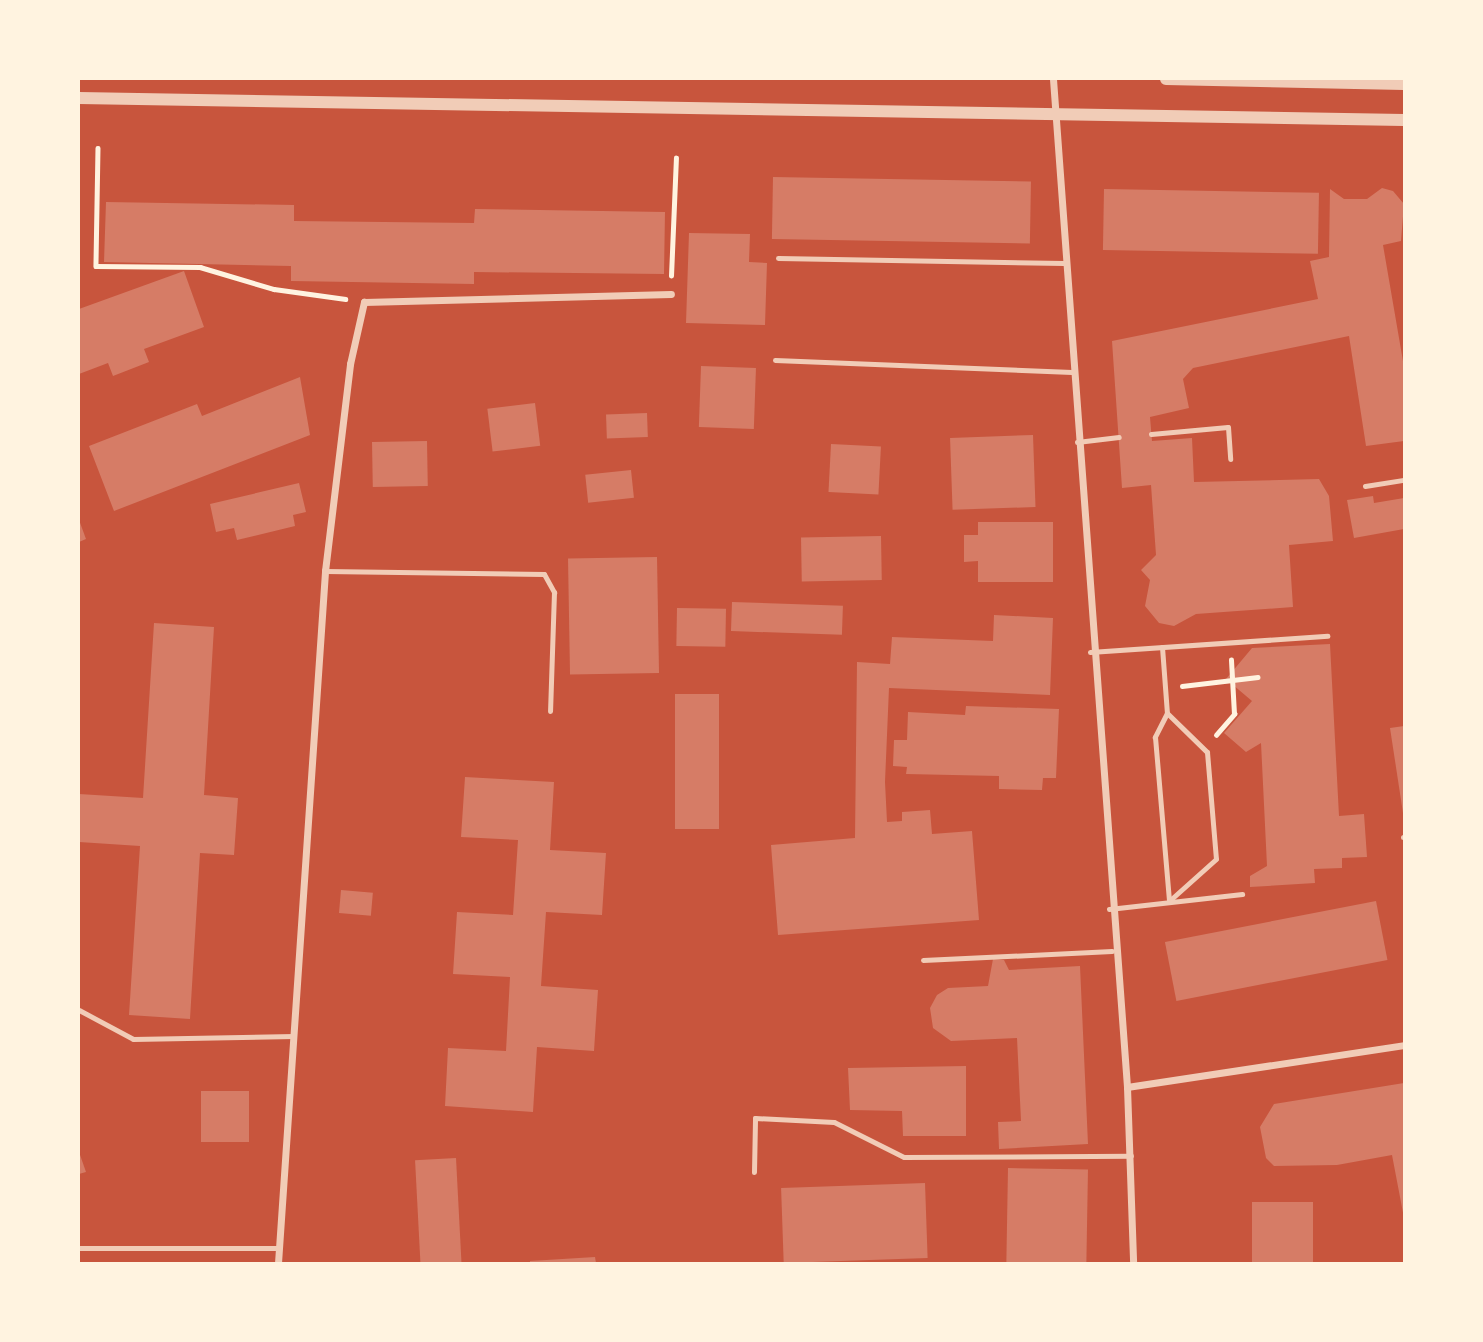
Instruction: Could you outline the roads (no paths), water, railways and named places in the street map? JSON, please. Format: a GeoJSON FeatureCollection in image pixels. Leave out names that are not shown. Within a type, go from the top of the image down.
{"type":"FeatureCollection","features":[{"type":"Feature","properties":{"kind":"street"},"geometry":{"type":"LineString","coordinates":[[1053,79],[1090,652],[1112,951],[1127,1087],[1133,1263]]}},
{"type":"Feature","properties":{"kind":"street"},"geometry":{"type":"LineString","coordinates":[[1166,79],[1404,84]]}},
{"type":"Feature","properties":{"kind":"street"},"geometry":{"type":"LineString","coordinates":[[79,98],[1404,120]]}},
{"type":"Feature","properties":{"kind":"street"},"geometry":{"type":"LineString","coordinates":[[278,1263],[325,571],[349,364],[364,302],[670,294]]}},
{"type":"Feature","properties":{"kind":"street"},"geometry":{"type":"LineString","coordinates":[[1127,1087],[1404,1045]]}},
{"type":"Feature","properties":{"kind":"lane"},"geometry":{"type":"LineString","coordinates":[[778,258],[1064,263]]}},
{"type":"Feature","properties":{"kind":"lane"},"geometry":{"type":"LineString","coordinates":[[775,360],[1072,372]]}},
{"type":"Feature","properties":{"kind":"lane"},"geometry":{"type":"LineString","coordinates":[[1151,434],[1228,427],[1230,459]]}},
{"type":"Feature","properties":{"kind":"lane"},"geometry":{"type":"LineString","coordinates":[[1077,442],[1119,437]]}},
{"type":"Feature","properties":{"kind":"lane"},"geometry":{"type":"LineString","coordinates":[[1365,486],[1404,480]]}},
{"type":"Feature","properties":{"kind":"lane"},"geometry":{"type":"LineString","coordinates":[[325,571],[544,574],[554,592],[550,711]]}},
{"type":"Feature","properties":{"kind":"lane"},"geometry":{"type":"LineString","coordinates":[[1090,652],[1327,636]]}},
{"type":"Feature","properties":{"kind":"lane"},"geometry":{"type":"LineString","coordinates":[[1162,647],[1167,713],[1155,737],[1169,901]]}},
{"type":"Feature","properties":{"kind":"lane"},"geometry":{"type":"LineString","coordinates":[[1167,713],[1207,752],[1216,859],[1169,901]]}},
{"type":"Feature","properties":{"kind":"lane"},"geometry":{"type":"LineString","coordinates":[[1109,909],[1242,894]]}},
{"type":"Feature","properties":{"kind":"lane"},"geometry":{"type":"LineString","coordinates":[[923,960],[1112,951]]}},
{"type":"Feature","properties":{"kind":"lane"},"geometry":{"type":"LineString","coordinates":[[79,1010],[133,1039],[294,1036]]}},
{"type":"Feature","properties":{"kind":"lane"},"geometry":{"type":"LineString","coordinates":[[754,1172],[755,1118],[834,1122],[904,1157],[1131,1156]]}},
{"type":"Feature","properties":{"kind":"lane"},"geometry":{"type":"LineString","coordinates":[[79,1248],[278,1248]]}}]}
